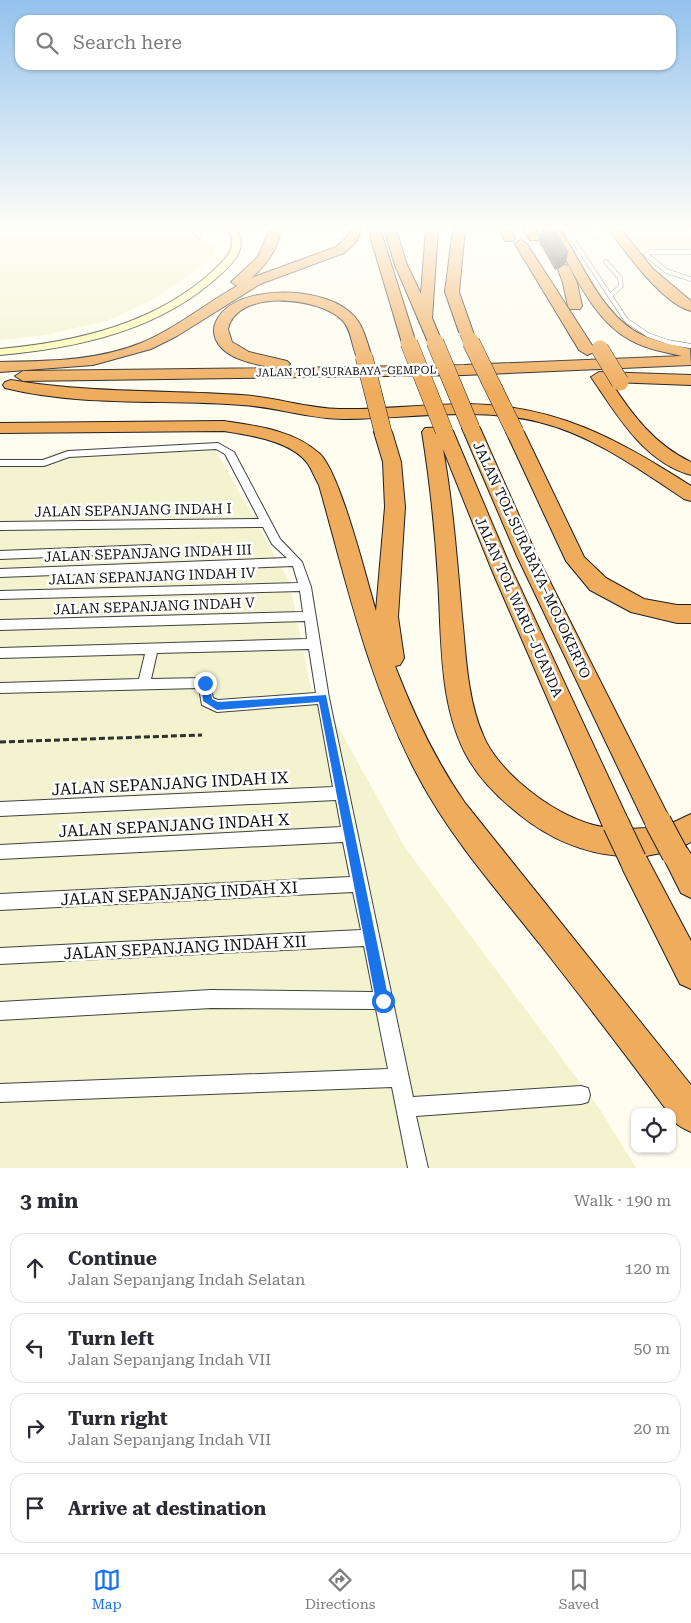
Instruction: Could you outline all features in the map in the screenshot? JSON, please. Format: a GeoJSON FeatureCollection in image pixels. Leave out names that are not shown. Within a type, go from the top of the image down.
{"type":"FeatureCollection","features":[{"type":"Feature","properties":{"kind":"highway"},"geometry":{"type":"LineString","coordinates":[[0,363],[100,354],[146,340],[211,302],[236,284]]}},
{"type":"Feature","properties":{"kind":"highway"},"geometry":{"type":"LineString","coordinates":[[0,367],[80,362],[109,357],[146,346],[179,328],[244,287],[253,284]]}},
{"type":"Feature","properties":{"kind":"highway"},"geometry":{"type":"LineString","coordinates":[[390,284],[437,431],[457,693],[471,740],[488,766],[528,807],[572,834],[604,841],[643,844],[682,833],[691,827]]}},
{"type":"Feature","properties":{"kind":"highway","name":"JALAN TOL SURABAYA–MOJOKERTO"},"geometry":{"type":"LineString","coordinates":[[408,284],[426,318],[471,428],[527,556],[658,822],[691,884]]}},
{"type":"Feature","properties":{"kind":"highway"},"geometry":{"type":"LineString","coordinates":[[426,318],[428,284]]}},
{"type":"Feature","properties":{"kind":"highway"},"geometry":{"type":"LineString","coordinates":[[453,284],[452,292],[466,332],[576,561],[598,584],[639,606],[677,614],[691,614]]}},
{"type":"Feature","properties":{"kind":"highway"},"geometry":{"type":"LineString","coordinates":[[545,284],[594,350]]}},
{"type":"Feature","properties":{"kind":"highway"},"geometry":{"type":"LineString","coordinates":[[566,284],[594,350],[631,425],[652,446],[676,463],[691,469]]}},
{"type":"Feature","properties":{"kind":"highway"},"geometry":{"type":"LineString","coordinates":[[580,284],[617,326],[633,337],[653,346],[691,352]]}},
{"type":"Feature","properties":{"kind":"highway"},"geometry":{"type":"LineString","coordinates":[[662,284],[676,297],[691,307]]}},
{"type":"Feature","properties":{"kind":"highway"},"geometry":{"type":"LineString","coordinates":[[385,370],[320,368],[260,360],[238,352],[224,342],[221,330],[223,320],[234,309],[251,302],[274,297],[317,300],[335,307],[349,319],[364,357],[383,432],[392,462],[395,507],[387,617],[392,660],[406,721]]}},
{"type":"Feature","properties":{"kind":"highway","name":"JALAN TOL SURABAYA–GEMPOL"},"geometry":{"type":"LineString","coordinates":[[4,382],[385,370],[464,370],[691,360]]}},
{"type":"Feature","properties":{"kind":"highway","name":"JALAN TOL SURABAYA–GEMPOL"},"geometry":{"type":"LineString","coordinates":[[4,382],[553,376],[691,370]]}},
{"type":"Feature","properties":{"kind":"highway"},"geometry":{"type":"LineString","coordinates":[[553,376],[691,380]]}},
{"type":"Feature","properties":{"kind":"highway"},"geometry":{"type":"LineString","coordinates":[[4,382],[94,394],[244,400],[340,414]]}},
{"type":"Feature","properties":{"kind":"highway"},"geometry":{"type":"LineString","coordinates":[[611,382],[660,438],[691,458]]}},
{"type":"Feature","properties":{"kind":"highway"},"geometry":{"type":"LineString","coordinates":[[0,423],[117,414],[340,414],[479,409],[518,412],[543,417],[574,428],[607,444],[691,496]]}},
{"type":"Feature","properties":{"kind":"highway"},"geometry":{"type":"LineString","coordinates":[[0,428],[224,426],[264,432],[296,446],[314,460],[328,485],[382,659],[406,721],[428,769],[454,811],[494,865],[627,1027],[691,1114]]}},
{"type":"Feature","properties":{"kind":"highway","name":"JALAN TOL WARU–JUANDA"},"geometry":{"type":"LineString","coordinates":[[437,431],[616,824],[691,973]]}},
{"type":"Feature","properties":{"kind":"street"},"geometry":{"type":"LineString","coordinates":[[0,346],[57,339],[125,322],[180,293],[193,284]]}},
{"type":"Feature","properties":{"kind":"street"},"geometry":{"type":"LineString","coordinates":[[0,352],[74,342],[130,326],[186,296],[200,284]]}},
{"type":"Feature","properties":{"kind":"street"},"geometry":{"type":"LineString","coordinates":[[0,463],[44,463],[68,454],[218,446],[229,452],[276,541],[297,562],[305,587],[323,698],[349,834],[418,1168]]}},
{"type":"Feature","properties":{"kind":"street","name":"JALAN SEPANJANG INDAH I"},"geometry":{"type":"LineString","coordinates":[[0,526],[265,523]]}},
{"type":"Feature","properties":{"kind":"street"},"geometry":{"type":"LineString","coordinates":[[0,555],[150,549]]}},
{"type":"Feature","properties":{"kind":"street","name":"JALAN SEPANJANG INDAH III"},"geometry":{"type":"LineString","coordinates":[[0,574],[297,562]]}},
{"type":"Feature","properties":{"kind":"street","name":"JALAN SEPANJANG INDAH IV"},"geometry":{"type":"LineString","coordinates":[[0,595],[305,587]]}},
{"type":"Feature","properties":{"kind":"street","name":"JALAN SEPANJANG INDAH V"},"geometry":{"type":"LineString","coordinates":[[0,625],[309,616]]}},
{"type":"Feature","properties":{"kind":"street"},"geometry":{"type":"LineString","coordinates":[[0,653],[315,644]]}},
{"type":"Feature","properties":{"kind":"street"},"geometry":{"type":"LineString","coordinates":[[144,684],[152,648]]}},
{"type":"Feature","properties":{"kind":"street"},"geometry":{"type":"LineString","coordinates":[[0,688],[205,683],[207,701],[217,706],[323,698]]}},
{"type":"Feature","properties":{"kind":"street","name":"JALAN SEPANJANG INDAH IX"},"geometry":{"type":"LineString","coordinates":[[0,809],[342,793]]}},
{"type":"Feature","properties":{"kind":"street","name":"JALAN SEPANJANG INDAH X"},"geometry":{"type":"LineString","coordinates":[[0,852],[349,834]]}},
{"type":"Feature","properties":{"kind":"street","name":"JALAN SEPANJANG INDAH XI"},"geometry":{"type":"LineString","coordinates":[[0,902],[359,884]]}},
{"type":"Feature","properties":{"kind":"street","name":"JALAN SEPANJANG INDAH XII"},"geometry":{"type":"LineString","coordinates":[[0,956],[370,938]]}},
{"type":"Feature","properties":{"kind":"street"},"geometry":{"type":"LineString","coordinates":[[0,1012],[211,999],[383,1001]]}},
{"type":"Feature","properties":{"kind":"street"},"geometry":{"type":"LineString","coordinates":[[0,1093],[399,1078]]}},
{"type":"Feature","properties":{"kind":"street"},"geometry":{"type":"LineString","coordinates":[[405,1106],[581,1095]]}},
{"type":"Feature","properties":{"kind":"lane"},"geometry":{"type":"LineString","coordinates":[[602,284],[622,316],[639,331],[663,341],[691,346]]}},
{"type":"Feature","properties":{"kind":"lane"},"geometry":{"type":"LineString","coordinates":[[610,296],[621,286],[621,284]]}},
{"type":"Feature","properties":{"kind":"path"},"geometry":{"type":"LineString","coordinates":[[0,742],[202,734]]}},
{"type":"Feature","properties":{"kind":"green space"},"geometry":{"type":"Polygon","coordinates":[[[0,284],[176,284],[154,299],[107,321],[40,336],[0,340],[0,284]]]}},
{"type":"Feature","properties":{"kind":"green space"},"geometry":{"type":"Polygon","coordinates":[[[215,449],[289,581],[311,689],[337,725],[406,849],[599,1108],[636,1168],[0,1168],[0,460],[42,459],[61,450],[215,449]]]}},
{"type":"Feature","properties":{"kind":"route"},"geometry":{"type":"LineString","coordinates":[[205,683],[207,701],[217,706],[323,698],[383,1001]]}}]}
